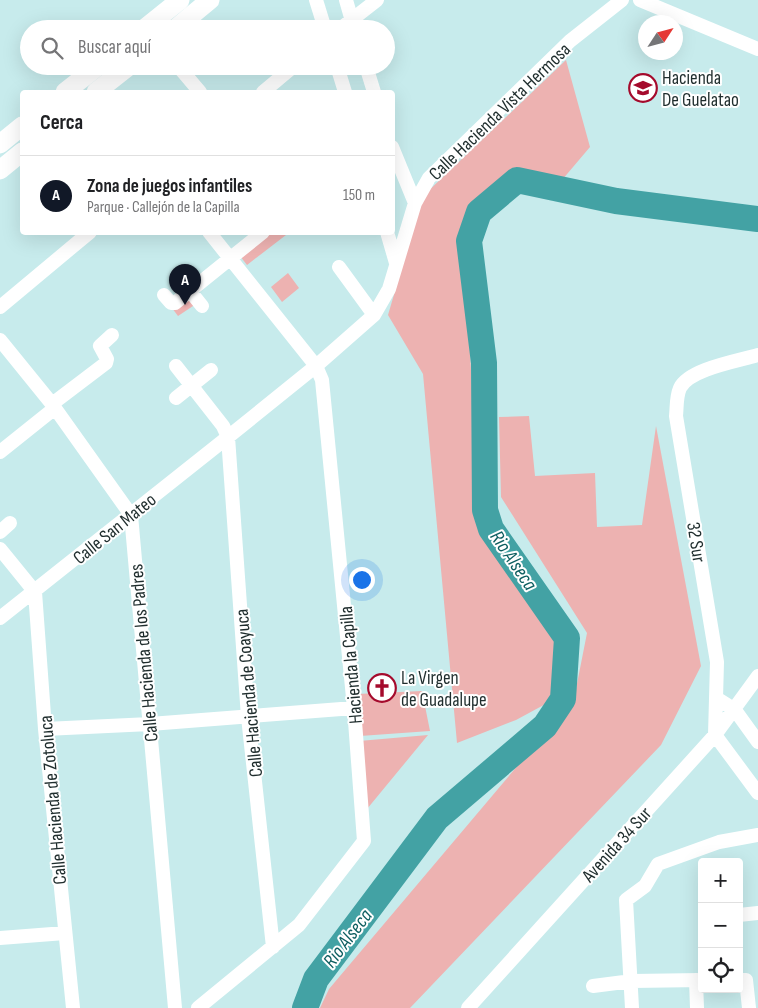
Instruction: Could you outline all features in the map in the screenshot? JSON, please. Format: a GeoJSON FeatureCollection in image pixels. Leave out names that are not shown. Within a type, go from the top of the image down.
{"type":"FeatureCollection","features":[{"type":"Feature","properties":{"kind":"main road"},"geometry":{"type":"LineString","coordinates":[[155,20],[180,0]]}},
{"type":"Feature","properties":{"kind":"main road"},"geometry":{"type":"LineString","coordinates":[[186,20],[210,0]]}},
{"type":"Feature","properties":{"kind":"main road"},"geometry":{"type":"LineString","coordinates":[[68,90],[87,75]]}},
{"type":"Feature","properties":{"kind":"main road"},"geometry":{"type":"LineString","coordinates":[[99,90],[118,75]]}},
{"type":"Feature","properties":{"kind":"main road"},"geometry":{"type":"LineString","coordinates":[[0,144],[20,128]]}},
{"type":"Feature","properties":{"kind":"main road"},"geometry":{"type":"LineString","coordinates":[[0,170],[20,154]]}},
{"type":"Feature","properties":{"kind":"street"},"geometry":{"type":"LineString","coordinates":[[316,0],[323,20]]}},
{"type":"Feature","properties":{"kind":"street"},"geometry":{"type":"LineString","coordinates":[[346,0],[352,20]]}},
{"type":"Feature","properties":{"kind":"street"},"geometry":{"type":"LineString","coordinates":[[357,20],[377,0]]}},
{"type":"Feature","properties":{"kind":"street","name":"Calle Hacienda Vista Hermosa"},"geometry":{"type":"LineString","coordinates":[[228,438],[316,366],[374,315],[389,289],[415,203],[429,178],[570,41],[622,0]]}},
{"type":"Feature","properties":{"kind":"street"},"geometry":{"type":"LineString","coordinates":[[640,0],[758,49]]}},
{"type":"Feature","properties":{"kind":"street"},"geometry":{"type":"LineString","coordinates":[[186,75],[198,90]]}},
{"type":"Feature","properties":{"kind":"street"},"geometry":{"type":"LineString","coordinates":[[265,90],[283,75]]}},
{"type":"Feature","properties":{"kind":"street"},"geometry":{"type":"LineString","coordinates":[[340,75],[344,90]]}},
{"type":"Feature","properties":{"kind":"street"},"geometry":{"type":"LineString","coordinates":[[369,75],[373,90]]}},
{"type":"Feature","properties":{"kind":"street"},"geometry":{"type":"LineString","coordinates":[[395,153],[415,203]]}},
{"type":"Feature","properties":{"kind":"street"},"geometry":{"type":"LineString","coordinates":[[0,307],[86,235]]}},
{"type":"Feature","properties":{"kind":"street","name":"Hacienda la Capilla"},"geometry":{"type":"LineString","coordinates":[[198,1008],[286,938],[309,913],[364,841],[354,708],[324,392],[316,366],[211,235]]}},
{"type":"Feature","properties":{"kind":"street"},"geometry":{"type":"LineString","coordinates":[[164,295],[173,304],[259,235]]}},
{"type":"Feature","properties":{"kind":"street"},"geometry":{"type":"LineString","coordinates":[[388,235],[396,263]]}},
{"type":"Feature","properties":{"kind":"street"},"geometry":{"type":"LineString","coordinates":[[339,267],[374,315]]}},
{"type":"Feature","properties":{"kind":"street"},"geometry":{"type":"LineString","coordinates":[[190,291],[202,306]]}},
{"type":"Feature","properties":{"kind":"street"},"geometry":{"type":"LineString","coordinates":[[4,443],[54,406],[108,361],[100,346],[112,334]]}},
{"type":"Feature","properties":{"kind":"street","name":"Calle Hacienda de los Padres"},"geometry":{"type":"LineString","coordinates":[[0,340],[54,406],[131,516],[176,1008]]}},
{"type":"Feature","properties":{"kind":"street","name":"32 Sur"},"geometry":{"type":"LineString","coordinates":[[715,735],[717,662],[676,416],[680,387],[689,379],[702,371],[758,355]]}},
{"type":"Feature","properties":{"kind":"street"},"geometry":{"type":"LineString","coordinates":[[176,366],[223,426],[228,438]]}},
{"type":"Feature","properties":{"kind":"street"},"geometry":{"type":"LineString","coordinates":[[176,398],[210,370]]}},
{"type":"Feature","properties":{"kind":"street","name":"Calle San Mateo"},"geometry":{"type":"LineString","coordinates":[[0,618],[228,438]]}},
{"type":"Feature","properties":{"kind":"street","name":"Calle Hacienda de Coayuca"},"geometry":{"type":"LineString","coordinates":[[228,438],[248,717],[273,947]]}},
{"type":"Feature","properties":{"kind":"street"},"geometry":{"type":"LineString","coordinates":[[0,548],[35,592]]}},
{"type":"Feature","properties":{"kind":"street","name":"Calle Hacienda de Zotoluca"},"geometry":{"type":"LineString","coordinates":[[35,592],[45,729],[74,1008]]}},
{"type":"Feature","properties":{"kind":"street","name":"Avenida 34 Sur"},"geometry":{"type":"LineString","coordinates":[[468,1008],[715,735],[758,676]]}},
{"type":"Feature","properties":{"kind":"street"},"geometry":{"type":"LineString","coordinates":[[743,697],[758,695]]}},
{"type":"Feature","properties":{"kind":"street"},"geometry":{"type":"LineString","coordinates":[[716,698],[735,710],[758,742]]}},
{"type":"Feature","properties":{"kind":"street"},"geometry":{"type":"LineString","coordinates":[[45,729],[150,724],[354,708]]}},
{"type":"Feature","properties":{"kind":"street"},"geometry":{"type":"LineString","coordinates":[[715,735],[758,793]]}},
{"type":"Feature","properties":{"kind":"street"},"geometry":{"type":"LineString","coordinates":[[632,1008],[626,900],[645,886],[658,864],[719,842],[758,834]]}},
{"type":"Feature","properties":{"kind":"street"},"geometry":{"type":"LineString","coordinates":[[743,915],[758,913]]}},
{"type":"Feature","properties":{"kind":"street"},"geometry":{"type":"LineString","coordinates":[[0,938],[65,933]]}},
{"type":"Feature","properties":{"kind":"street"},"geometry":{"type":"LineString","coordinates":[[593,986],[632,981],[698,980]]}},
{"type":"Feature","properties":{"kind":"street"},"geometry":{"type":"LineString","coordinates":[[743,980],[749,1008]]}},
{"type":"Feature","properties":{"kind":"street"},"geometry":{"type":"LineString","coordinates":[[697,1008],[698,993]]}},
{"type":"Feature","properties":{"kind":"shaded area"},"geometry":{"type":"Polygon","coordinates":[[[566,60],[590,147],[562,180],[519,173],[463,226],[479,514],[560,646],[553,700],[516,720],[457,743],[423,374],[388,315],[423,196],[566,60]]]}},
{"type":"Feature","properties":{"kind":"shaded area"},"geometry":{"type":"Polygon","coordinates":[[[267,235],[286,235],[247,265],[240,256],[267,235]]]}},
{"type":"Feature","properties":{"kind":"shaded area"},"geometry":{"type":"Polygon","coordinates":[[[288,273],[299,288],[282,302],[271,287],[288,273]]]}},
{"type":"Feature","properties":{"kind":"shaded area"},"geometry":{"type":"Polygon","coordinates":[[[192,292],[199,302],[178,316],[172,308],[192,292]]]}},
{"type":"Feature","properties":{"kind":"shaded area"},"geometry":{"type":"Polygon","coordinates":[[[529,416],[535,476],[595,473],[597,527],[642,525],[656,426],[701,666],[661,745],[410,1008],[320,1008],[329,989],[574,699],[587,633],[501,497],[499,417],[529,416]]]}},
{"type":"Feature","properties":{"kind":"shaded area"},"geometry":{"type":"Polygon","coordinates":[[[422,691],[430,731],[360,736],[357,694],[422,691]]]}},
{"type":"Feature","properties":{"kind":"shaded area"},"geometry":{"type":"Polygon","coordinates":[[[428,735],[367,809],[359,741],[428,735]]]}},
{"type":"Feature","properties":{"kind":"waterway","name":"Rio Alseca"},"geometry":{"type":"LineString","coordinates":[[305,1008],[316,979],[437,818],[545,726],[563,699],[567,638],[491,529],[485,510],[484,363],[469,241],[479,212],[517,180],[616,201],[758,219]]}},
{"type":"Feature","properties":{"kind":"place","name":"Hacienda De Guelatao"},"geometry":{"type":"Point","coordinates":[643,88]}},
{"type":"Feature","properties":{"kind":"place","name":"Zona de juegos infantiles"},"geometry":{"type":"Point","coordinates":[185,305]}},
{"type":"Feature","properties":{"kind":"place","name":"La Virgen de Guadalupe"},"geometry":{"type":"Point","coordinates":[382,688]}}]}
